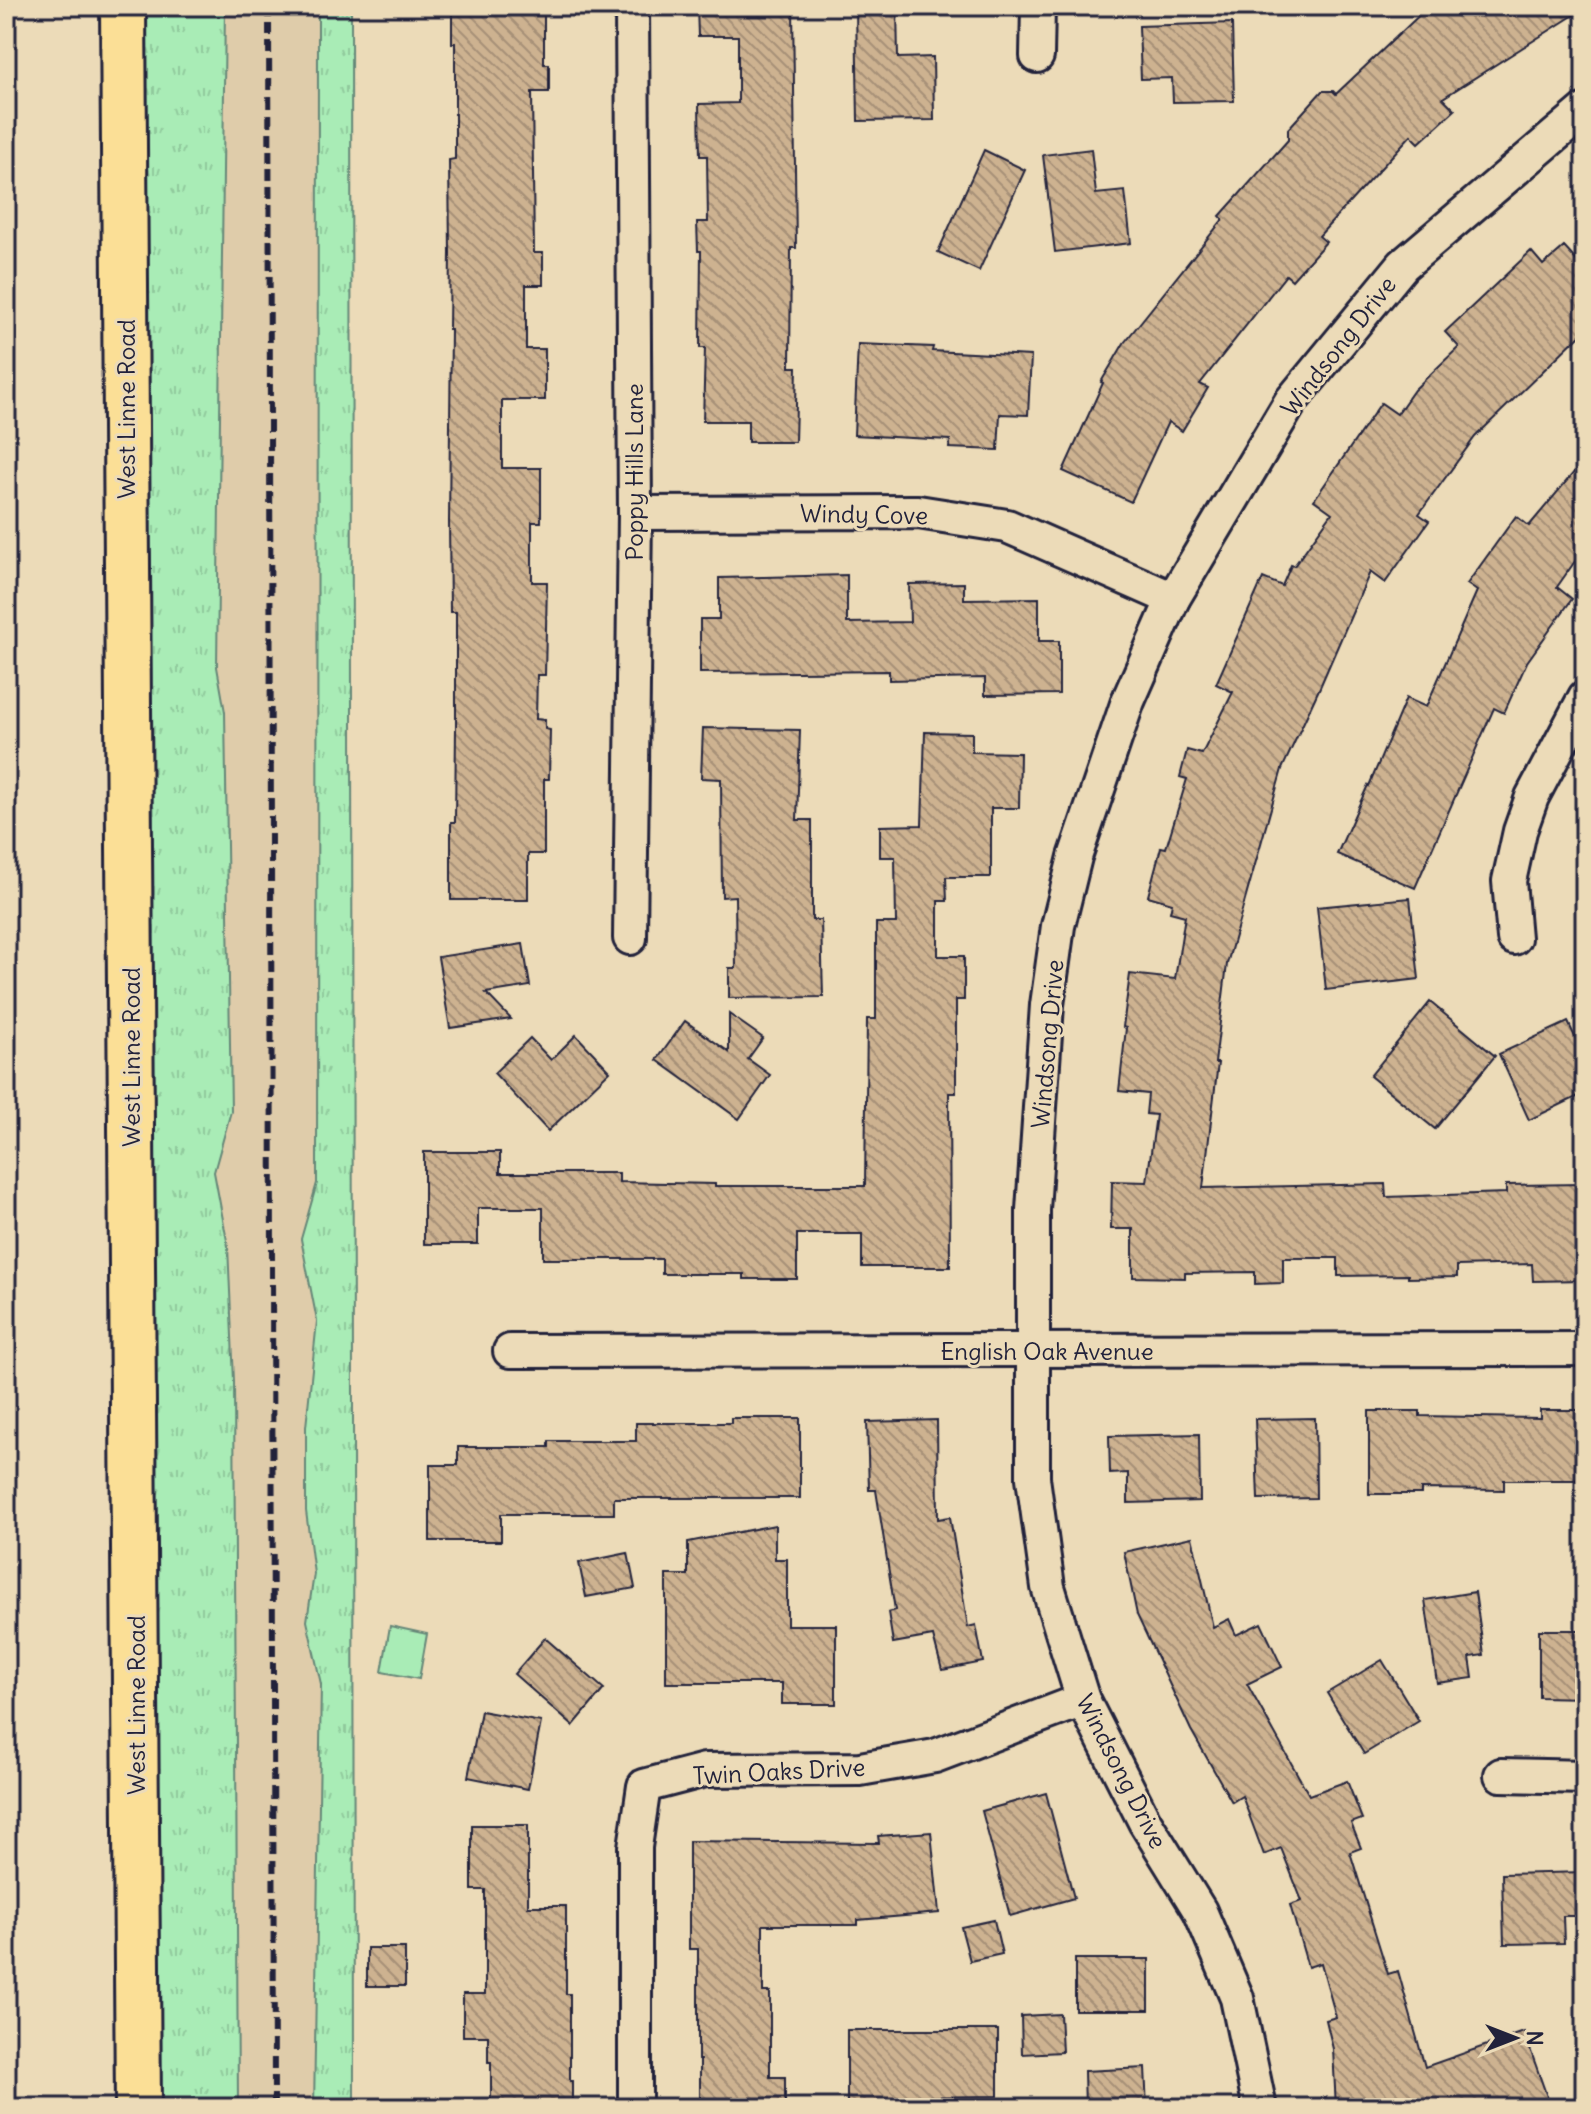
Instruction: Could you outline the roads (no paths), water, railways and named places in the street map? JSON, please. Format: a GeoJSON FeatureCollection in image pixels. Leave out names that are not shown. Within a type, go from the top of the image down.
{"type":"FeatureCollection","features":[{"type":"Feature","properties":{"kind":"main road","name":"West Linne Road"},"geometry":{"type":"LineString","coordinates":[[123,6],[138,2108]]}},
{"type":"Feature","properties":{"kind":"street","name":"Poppy Hills Lane"},"geometry":{"type":"LineString","coordinates":[[630,938],[635,513],[632,6]]}},
{"type":"Feature","properties":{"kind":"street"},"geometry":{"type":"LineString","coordinates":[[1037,56],[1038,6]]}},
{"type":"Feature","properties":{"kind":"street","name":"Windsong Drive"},"geometry":{"type":"LineString","coordinates":[[1260,2108],[1237,1998],[1200,1911],[1145,1822],[1083,1700],[1048,1587],[1033,1478],[1033,1210],[1047,1005],[1058,926],[1075,857],[1128,701],[1173,599],[1291,401],[1403,265],[1585,110]]}},
{"type":"Feature","properties":{"kind":"street","name":"Windy Cove"},"geometry":{"type":"LineString","coordinates":[[635,513],[918,512],[1007,526],[1173,599]]}},
{"type":"Feature","properties":{"kind":"street"},"geometry":{"type":"LineString","coordinates":[[1514,938],[1509,881],[1520,831],[1532,797],[1585,697]]}},
{"type":"Feature","properties":{"kind":"street","name":"English Oak Avenue"},"geometry":{"type":"LineString","coordinates":[[510,1351],[1585,1349]]}},
{"type":"Feature","properties":{"kind":"street","name":"Twin Oaks Drive"},"geometry":{"type":"LineString","coordinates":[[635,2108],[635,1847],[644,1786],[705,1770],[860,1769],[935,1756],[1083,1700]]}},
{"type":"Feature","properties":{"kind":"street"},"geometry":{"type":"LineString","coordinates":[[1501,1775],[1585,1777]]}},
{"type":"Feature","properties":{"kind":"railway"},"geometry":{"type":"LineString","coordinates":[[269,6],[274,2108]]}}]}
